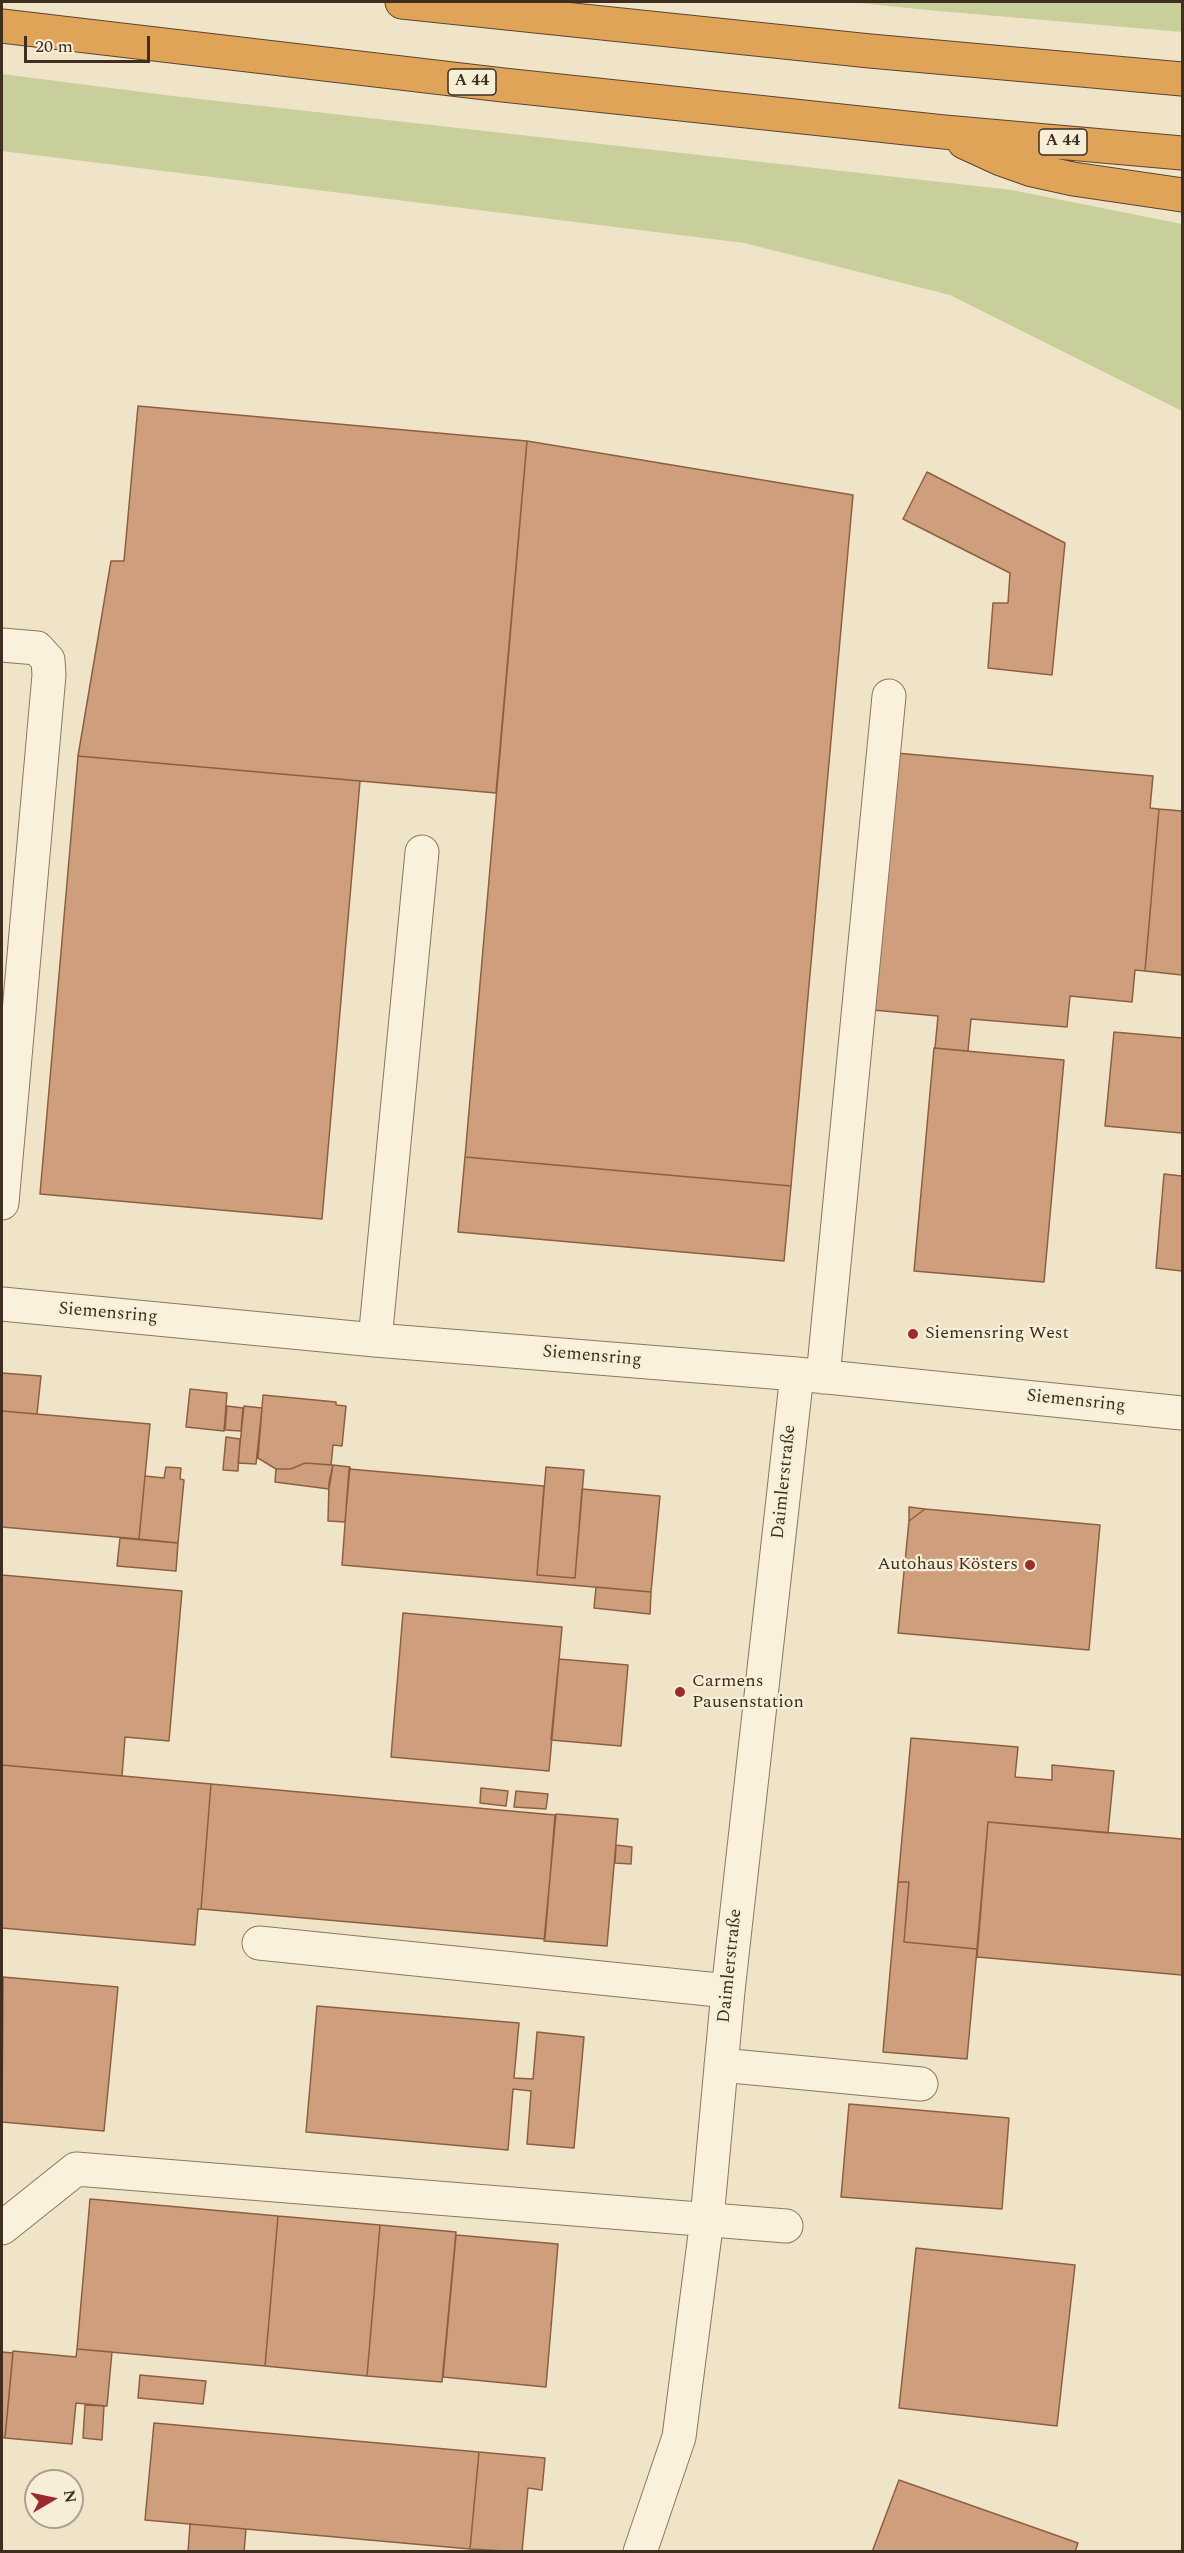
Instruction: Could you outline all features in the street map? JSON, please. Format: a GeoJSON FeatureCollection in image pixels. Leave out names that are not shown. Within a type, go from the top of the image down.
{"type":"FeatureCollection","features":[{"type":"Feature","properties":{"kind":"highway"},"geometry":{"type":"LineString","coordinates":[[402,2],[870,51],[1182,79]]}},
{"type":"Feature","properties":{"kind":"highway","name":"A 44"},"geometry":{"type":"LineString","coordinates":[[2,26],[515,87],[944,132],[1182,153]]}},
{"type":"Feature","properties":{"kind":"highway"},"geometry":{"type":"LineString","coordinates":[[944,132],[1001,159],[1032,170],[1073,179],[1182,195]]}},
{"type":"Feature","properties":{"kind":"street"},"geometry":{"type":"LineString","coordinates":[[2,645],[37,648],[48,660],[49,675],[2,1203]]}},
{"type":"Feature","properties":{"kind":"street","name":"Daimlerstraße"},"geometry":{"type":"LineString","coordinates":[[640,2552],[680,2437],[707,2219],[728,1990],[810,1375],[889,696]]}},
{"type":"Feature","properties":{"kind":"street"},"geometry":{"type":"LineString","coordinates":[[375,1340],[422,852]]}},
{"type":"Feature","properties":{"kind":"street","name":"Siemensring"},"geometry":{"type":"LineString","coordinates":[[2,1304],[375,1340],[810,1375],[1182,1413]]}},
{"type":"Feature","properties":{"kind":"street"},"geometry":{"type":"LineString","coordinates":[[259,1943],[728,1990]]}},
{"type":"Feature","properties":{"kind":"street"},"geometry":{"type":"LineString","coordinates":[[721,2065],[921,2084]]}},
{"type":"Feature","properties":{"kind":"street"},"geometry":{"type":"LineString","coordinates":[[2,2228],[76,2169],[786,2226]]}},
{"type":"Feature","properties":{"kind":"green space"},"geometry":{"type":"Polygon","coordinates":[[[850,2],[1182,2],[1182,32],[927,10],[850,2]]]}},
{"type":"Feature","properties":{"kind":"green space"},"geometry":{"type":"Polygon","coordinates":[[[2,74],[173,96],[1012,190],[1182,224],[1182,411],[950,295],[744,243],[2,151],[2,74]]]}},
{"type":"Feature","properties":{"kind":"building"},"geometry":{"type":"Polygon","coordinates":[[[138,406],[527,441],[496,793],[78,756],[111,561],[124,561],[138,406]]]}},
{"type":"Feature","properties":{"kind":"building"},"geometry":{"type":"Polygon","coordinates":[[[527,441],[853,495],[791,1186],[465,1157],[527,441]]]}},
{"type":"Feature","properties":{"kind":"building"},"geometry":{"type":"Polygon","coordinates":[[[927,472],[1065,543],[1052,675],[988,668],[993,603],[1008,603],[1010,573],[903,519],[927,472]]]}},
{"type":"Feature","properties":{"kind":"building"},"geometry":{"type":"Polygon","coordinates":[[[896,753],[1153,776],[1150,808],[1159,809],[1145,971],[1135,970],[1132,1002],[1070,996],[1067,1027],[971,1019],[968,1051],[935,1048],[938,1016],[873,1010],[896,753]]]}},
{"type":"Feature","properties":{"kind":"building"},"geometry":{"type":"Polygon","coordinates":[[[78,756],[360,781],[322,1219],[40,1194],[78,756]]]}},
{"type":"Feature","properties":{"kind":"building"},"geometry":{"type":"Polygon","coordinates":[[[1159,809],[1182,811],[1182,975],[1145,971],[1159,809]]]}},
{"type":"Feature","properties":{"kind":"building"},"geometry":{"type":"Polygon","coordinates":[[[1114,1032],[1182,1038],[1182,1133],[1105,1126],[1114,1032]]]}},
{"type":"Feature","properties":{"kind":"building"},"geometry":{"type":"Polygon","coordinates":[[[934,1048],[1064,1060],[1044,1282],[914,1271],[934,1048]]]}},
{"type":"Feature","properties":{"kind":"building"},"geometry":{"type":"Polygon","coordinates":[[[465,1157],[791,1186],[784,1261],[458,1232],[465,1157]]]}},
{"type":"Feature","properties":{"kind":"building"},"geometry":{"type":"Polygon","coordinates":[[[1164,1174],[1182,1176],[1182,1271],[1156,1268],[1164,1174]]]}},
{"type":"Feature","properties":{"kind":"building"},"geometry":{"type":"Polygon","coordinates":[[[2,1373],[41,1376],[37,1414],[2,1411],[2,1373]]]}},
{"type":"Feature","properties":{"kind":"building"},"geometry":{"type":"Polygon","coordinates":[[[190,1389],[227,1393],[224,1431],[186,1427],[190,1389]]]}},
{"type":"Feature","properties":{"kind":"building"},"geometry":{"type":"Polygon","coordinates":[[[263,1395],[336,1402],[336,1405],[346,1406],[342,1446],[333,1445],[331,1465],[305,1463],[291,1469],[276,1469],[258,1458],[263,1395]]]}},
{"type":"Feature","properties":{"kind":"building"},"geometry":{"type":"Polygon","coordinates":[[[227,1406],[243,1408],[241,1431],[225,1430],[227,1406]]]}},
{"type":"Feature","properties":{"kind":"building"},"geometry":{"type":"Polygon","coordinates":[[[244,1406],[262,1408],[256,1464],[238,1463],[244,1406]]]}},
{"type":"Feature","properties":{"kind":"building"},"geometry":{"type":"Polygon","coordinates":[[[2,1411],[150,1424],[139,1539],[2,1527],[2,1411]]]}},
{"type":"Feature","properties":{"kind":"building"},"geometry":{"type":"Polygon","coordinates":[[[226,1437],[240,1439],[238,1471],[223,1470],[226,1437]]]}},
{"type":"Feature","properties":{"kind":"building"},"geometry":{"type":"Polygon","coordinates":[[[305,1463],[333,1465],[329,1489],[275,1482],[276,1469],[291,1469],[305,1463]]]}},
{"type":"Feature","properties":{"kind":"building"},"geometry":{"type":"Polygon","coordinates":[[[333,1465],[350,1467],[345,1522],[328,1521],[329,1483],[333,1465]]]}},
{"type":"Feature","properties":{"kind":"building"},"geometry":{"type":"Polygon","coordinates":[[[166,1467],[181,1468],[180,1479],[184,1480],[178,1543],[139,1539],[145,1476],[164,1478],[166,1467]]]}},
{"type":"Feature","properties":{"kind":"building"},"geometry":{"type":"Polygon","coordinates":[[[546,1467],[584,1470],[575,1578],[537,1575],[546,1467]]]}},
{"type":"Feature","properties":{"kind":"building"},"geometry":{"type":"Polygon","coordinates":[[[349,1469],[544,1486],[537,1575],[575,1578],[582,1489],[660,1496],[651,1592],[342,1565],[349,1469]]]}},
{"type":"Feature","properties":{"kind":"building"},"geometry":{"type":"Polygon","coordinates":[[[909,1507],[925,1509],[909,1521],[909,1507]]]}},
{"type":"Feature","properties":{"kind":"building"},"geometry":{"type":"Polygon","coordinates":[[[925,1509],[1100,1525],[1089,1650],[898,1633],[909,1521],[925,1509]]]}},
{"type":"Feature","properties":{"kind":"building"},"geometry":{"type":"Polygon","coordinates":[[[120,1538],[178,1543],[176,1571],[117,1566],[120,1538]]]}},
{"type":"Feature","properties":{"kind":"building"},"geometry":{"type":"Polygon","coordinates":[[[2,1575],[182,1591],[169,1741],[125,1737],[122,1776],[2,1765],[2,1575]]]}},
{"type":"Feature","properties":{"kind":"building"},"geometry":{"type":"Polygon","coordinates":[[[596,1587],[651,1592],[650,1614],[594,1608],[596,1587]]]}},
{"type":"Feature","properties":{"kind":"building"},"geometry":{"type":"Polygon","coordinates":[[[403,1613],[562,1627],[549,1771],[391,1757],[403,1613]]]}},
{"type":"Feature","properties":{"kind":"building"},"geometry":{"type":"Polygon","coordinates":[[[559,1659],[628,1665],[621,1746],[551,1740],[559,1659]]]}},
{"type":"Feature","properties":{"kind":"building"},"geometry":{"type":"Polygon","coordinates":[[[911,1738],[1018,1747],[1015,1777],[1052,1780],[1052,1765],[1114,1771],[1108,1833],[988,1822],[977,1949],[904,1942],[909,1882],[898,1882],[911,1738]]]}},
{"type":"Feature","properties":{"kind":"building"},"geometry":{"type":"Polygon","coordinates":[[[2,1765],[211,1784],[201,1909],[198,1909],[195,1945],[2,1928],[2,1765]]]}},
{"type":"Feature","properties":{"kind":"building"},"geometry":{"type":"Polygon","coordinates":[[[211,1784],[555,1815],[545,1939],[201,1909],[211,1784]]]}},
{"type":"Feature","properties":{"kind":"building"},"geometry":{"type":"Polygon","coordinates":[[[481,1788],[508,1791],[506,1806],[480,1803],[481,1788]]]}},
{"type":"Feature","properties":{"kind":"building"},"geometry":{"type":"Polygon","coordinates":[[[516,1791],[548,1794],[546,1809],[514,1807],[516,1791]]]}},
{"type":"Feature","properties":{"kind":"building"},"geometry":{"type":"Polygon","coordinates":[[[556,1814],[618,1819],[607,1946],[544,1941],[556,1814]]]}},
{"type":"Feature","properties":{"kind":"building"},"geometry":{"type":"Polygon","coordinates":[[[988,1822],[1182,1839],[1182,1975],[977,1957],[988,1822]]]}},
{"type":"Feature","properties":{"kind":"building"},"geometry":{"type":"Polygon","coordinates":[[[616,1845],[632,1847],[631,1864],[615,1863],[616,1845]]]}},
{"type":"Feature","properties":{"kind":"building"},"geometry":{"type":"Polygon","coordinates":[[[898,1882],[909,1882],[904,1942],[977,1949],[967,2059],[883,2052],[898,1882]]]}},
{"type":"Feature","properties":{"kind":"building"},"geometry":{"type":"Polygon","coordinates":[[[3,1977],[118,1987],[104,2131],[2,2122],[3,1977]]]}},
{"type":"Feature","properties":{"kind":"building"},"geometry":{"type":"Polygon","coordinates":[[[317,2006],[519,2023],[514,2078],[533,2079],[537,2032],[584,2037],[574,2148],[527,2144],[531,2091],[513,2089],[508,2150],[306,2132],[317,2006]]]}},
{"type":"Feature","properties":{"kind":"building"},"geometry":{"type":"Polygon","coordinates":[[[849,2104],[1009,2118],[1002,2209],[841,2197],[849,2104]]]}},
{"type":"Feature","properties":{"kind":"building"},"geometry":{"type":"Polygon","coordinates":[[[90,2199],[278,2216],[265,2366],[77,2349],[90,2199]]]}},
{"type":"Feature","properties":{"kind":"building"},"geometry":{"type":"Polygon","coordinates":[[[278,2216],[380,2225],[367,2376],[265,2366],[278,2216]]]}},
{"type":"Feature","properties":{"kind":"building"},"geometry":{"type":"Polygon","coordinates":[[[380,2225],[456,2232],[442,2382],[367,2376],[380,2225]]]}},
{"type":"Feature","properties":{"kind":"building"},"geometry":{"type":"Polygon","coordinates":[[[456,2235],[558,2244],[546,2387],[443,2377],[456,2235]]]}},
{"type":"Feature","properties":{"kind":"building"},"geometry":{"type":"Polygon","coordinates":[[[916,2248],[1075,2265],[1057,2426],[899,2408],[916,2248]]]}},
{"type":"Feature","properties":{"kind":"building"},"geometry":{"type":"Polygon","coordinates":[[[77,2349],[112,2352],[107,2406],[76,2403],[72,2444],[5,2438],[13,2351],[76,2357],[77,2349]]]}},
{"type":"Feature","properties":{"kind":"building"},"geometry":{"type":"Polygon","coordinates":[[[2,2352],[13,2353],[5,2438],[2,2437],[2,2352]]]}},
{"type":"Feature","properties":{"kind":"building"},"geometry":{"type":"Polygon","coordinates":[[[140,2375],[206,2381],[203,2404],[138,2398],[140,2375]]]}},
{"type":"Feature","properties":{"kind":"building"},"geometry":{"type":"Polygon","coordinates":[[[85,2405],[104,2406],[102,2440],[83,2438],[85,2405]]]}},
{"type":"Feature","properties":{"kind":"building"},"geometry":{"type":"Polygon","coordinates":[[[154,2423],[479,2452],[470,2549],[145,2520],[154,2423]]]}},
{"type":"Feature","properties":{"kind":"building"},"geometry":{"type":"Polygon","coordinates":[[[479,2452],[545,2458],[542,2490],[528,2488],[522,2552],[470,2549],[479,2452]]]}},
{"type":"Feature","properties":{"kind":"building"},"geometry":{"type":"Polygon","coordinates":[[[899,2480],[1078,2543],[1075,2552],[872,2552],[899,2480]]]}},
{"type":"Feature","properties":{"kind":"building"},"geometry":{"type":"Polygon","coordinates":[[[190,2524],[246,2529],[244,2552],[188,2552],[190,2524]]]}},
{"type":"Feature","properties":{"kind":"place","name":"Siemensring West"},"geometry":{"type":"Point","coordinates":[913,1334]}},
{"type":"Feature","properties":{"kind":"place","name":"Autohaus Kösters"},"geometry":{"type":"Point","coordinates":[1030,1565]}},
{"type":"Feature","properties":{"kind":"place","name":"Carmens Pausenstation"},"geometry":{"type":"Point","coordinates":[680,1692]}}]}
